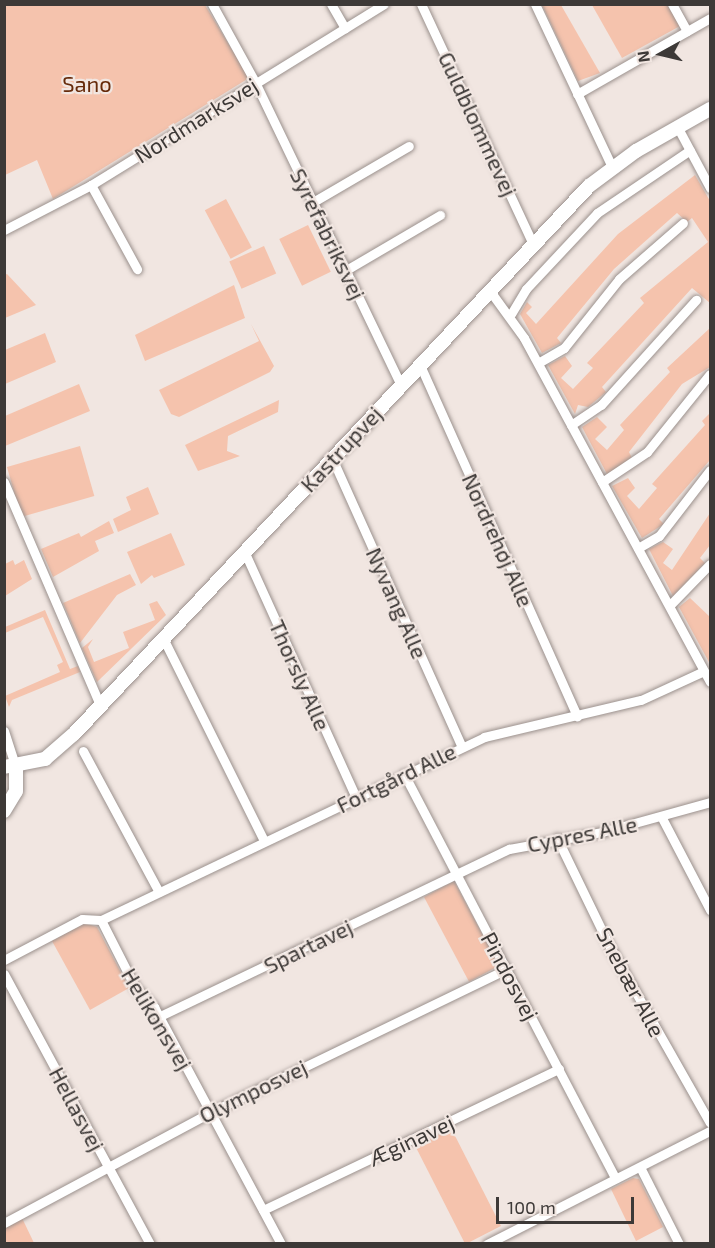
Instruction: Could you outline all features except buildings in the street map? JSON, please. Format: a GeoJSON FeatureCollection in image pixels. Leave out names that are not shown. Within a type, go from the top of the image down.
{"type":"FeatureCollection","features":[{"type":"Feature","properties":{"kind":"street","name":"Syrefabriksvej"},"geometry":{"type":"LineString","coordinates":[[212,4],[255,82],[400,386]]}},
{"type":"Feature","properties":{"kind":"street"},"geometry":{"type":"LineString","coordinates":[[331,4],[345,28]]}},
{"type":"Feature","properties":{"kind":"street","name":"Nordmarksvej"},"geometry":{"type":"LineString","coordinates":[[4,230],[91,185],[384,4]]}},
{"type":"Feature","properties":{"kind":"street","name":"Guldblommevej"},"geometry":{"type":"LineString","coordinates":[[421,4],[533,244]]}},
{"type":"Feature","properties":{"kind":"street"},"geometry":{"type":"LineString","coordinates":[[535,4],[612,167]]}},
{"type":"Feature","properties":{"kind":"street"},"geometry":{"type":"LineString","coordinates":[[672,4],[687,32]]}},
{"type":"Feature","properties":{"kind":"street"},"geometry":{"type":"LineString","coordinates":[[577,94],[711,18]]}},
{"type":"Feature","properties":{"kind":"street","name":"Kastrupvej"},"geometry":{"type":"LineString","coordinates":[[10,767],[54,753],[245,553],[533,244],[612,167],[711,109]]}},
{"type":"Feature","properties":{"kind":"street"},"geometry":{"type":"LineString","coordinates":[[678,128],[711,188]]}},
{"type":"Feature","properties":{"kind":"street"},"geometry":{"type":"LineString","coordinates":[[313,202],[409,146]]}},
{"type":"Feature","properties":{"kind":"street"},"geometry":{"type":"LineString","coordinates":[[511,314],[526,290],[597,213],[690,150]]}},
{"type":"Feature","properties":{"kind":"street"},"geometry":{"type":"LineString","coordinates":[[91,185],[137,269]]}},
{"type":"Feature","properties":{"kind":"street"},"geometry":{"type":"LineString","coordinates":[[346,270],[440,215]]}},
{"type":"Feature","properties":{"kind":"street"},"geometry":{"type":"LineString","coordinates":[[538,363],[564,348],[620,279],[683,223]]}},
{"type":"Feature","properties":{"kind":"street"},"geometry":{"type":"LineString","coordinates":[[490,291],[511,314],[710,681]]}},
{"type":"Feature","properties":{"kind":"street"},"geometry":{"type":"LineString","coordinates":[[571,424],[601,405],[696,300]]}},
{"type":"Feature","properties":{"kind":"street","name":"Nordrehøj Alle"},"geometry":{"type":"LineString","coordinates":[[420,364],[577,716]]}},
{"type":"Feature","properties":{"kind":"street"},"geometry":{"type":"LineString","coordinates":[[602,482],[647,452],[711,374]]}},
{"type":"Feature","properties":{"kind":"street","name":"Nyvang Alle"},"geometry":{"type":"LineString","coordinates":[[332,458],[462,747]]}},
{"type":"Feature","properties":{"kind":"street"},"geometry":{"type":"LineString","coordinates":[[638,548],[659,536],[711,470]]}},
{"type":"Feature","properties":{"kind":"street"},"geometry":{"type":"LineString","coordinates":[[4,482],[100,705]]}},
{"type":"Feature","properties":{"kind":"street","name":"Thorsly Alle"},"geometry":{"type":"LineString","coordinates":[[245,553],[356,798]]}},
{"type":"Feature","properties":{"kind":"street"},"geometry":{"type":"LineString","coordinates":[[670,605],[711,564]]}},
{"type":"Feature","properties":{"kind":"street"},"geometry":{"type":"LineString","coordinates":[[163,638],[264,841]]}},
{"type":"Feature","properties":{"kind":"street","name":"Fortgård Alle"},"geometry":{"type":"LineString","coordinates":[[4,960],[82,919],[100,921],[462,747],[658,694],[704,671]]}},
{"type":"Feature","properties":{"kind":"street"},"geometry":{"type":"LineString","coordinates":[[4,731],[16,790],[4,812]]}},
{"type":"Feature","properties":{"kind":"street"},"geometry":{"type":"LineString","coordinates":[[83,751],[159,892]]}},
{"type":"Feature","properties":{"kind":"street","name":"Pindosvej"},"geometry":{"type":"LineString","coordinates":[[404,774],[615,1178]]}},
{"type":"Feature","properties":{"kind":"street","name":"Cypres Alle"},"geometry":{"type":"LineString","coordinates":[[456,874],[509,849],[662,818],[711,802]]}},
{"type":"Feature","properties":{"kind":"street"},"geometry":{"type":"LineString","coordinates":[[662,818],[711,910]]}},
{"type":"Feature","properties":{"kind":"street","name":"Snebær Alle"},"geometry":{"type":"LineString","coordinates":[[557,838],[610,947],[711,1123]]}},
{"type":"Feature","properties":{"kind":"street","name":"Spartavej"},"geometry":{"type":"LineString","coordinates":[[159,1016],[456,874]]}},
{"type":"Feature","properties":{"kind":"street","name":"Helikonsvej"},"geometry":{"type":"LineString","coordinates":[[100,921],[135,987],[159,1016],[281,1244]]}},
{"type":"Feature","properties":{"kind":"street","name":"Olymposvej"},"geometry":{"type":"LineString","coordinates":[[4,1223],[211,1112],[507,969]]}},
{"type":"Feature","properties":{"kind":"street","name":"Hellasvej"},"geometry":{"type":"LineString","coordinates":[[4,974],[150,1244]]}},
{"type":"Feature","properties":{"kind":"street","name":"Æginavej"},"geometry":{"type":"LineString","coordinates":[[263,1210],[559,1069]]}},
{"type":"Feature","properties":{"kind":"street"},"geometry":{"type":"LineString","coordinates":[[487,1244],[502,1240],[615,1178],[711,1131]]}},
{"type":"Feature","properties":{"kind":"street"},"geometry":{"type":"LineString","coordinates":[[640,1167],[679,1244]]}},
{"type":"Feature","properties":{"kind":"green space","name":"Sano"},"geometry":{"type":"Polygon","coordinates":[[[4,5],[205,5],[249,78],[53,199],[37,160],[5,175],[4,5]]]}},
{"type":"Feature","properties":{"kind":"green space"},"geometry":{"type":"Polygon","coordinates":[[[542,5],[561,5],[600,73],[578,81],[542,5]]]}},
{"type":"Feature","properties":{"kind":"green space"},"geometry":{"type":"Polygon","coordinates":[[[592,5],[668,5],[680,26],[622,58],[592,5]]]}},
{"type":"Feature","properties":{"kind":"green space"},"geometry":{"type":"Polygon","coordinates":[[[695,175],[710,201],[710,303],[692,288],[602,387],[606,392],[588,407],[578,405],[575,414],[548,365],[565,356],[572,366],[561,378],[573,389],[593,368],[587,363],[644,303],[640,298],[708,242],[692,218],[687,222],[677,213],[614,269],[557,338],[561,343],[542,353],[520,314],[527,302],[532,307],[526,313],[536,324],[618,234],[695,175]]]}},
{"type":"Feature","properties":{"kind":"green space"},"geometry":{"type":"Polygon","coordinates":[[[226,199],[252,248],[231,259],[205,210],[226,199]]]}},
{"type":"Feature","properties":{"kind":"green space"},"geometry":{"type":"Polygon","coordinates":[[[308,225],[331,272],[302,286],[279,239],[308,225]]]}},
{"type":"Feature","properties":{"kind":"green space"},"geometry":{"type":"Polygon","coordinates":[[[264,246],[276,273],[241,289],[229,261],[264,246]]]}},
{"type":"Feature","properties":{"kind":"green space"},"geometry":{"type":"Polygon","coordinates":[[[7,274],[36,305],[5,318],[4,275],[7,274]]]}},
{"type":"Feature","properties":{"kind":"green space"},"geometry":{"type":"Polygon","coordinates":[[[234,285],[245,318],[145,361],[135,335],[234,285]]]}},
{"type":"Feature","properties":{"kind":"green space"},"geometry":{"type":"Polygon","coordinates":[[[251,324],[274,366],[270,372],[179,417],[171,414],[159,390],[259,341],[251,324]]]}},
{"type":"Feature","properties":{"kind":"green space"},"geometry":{"type":"Polygon","coordinates":[[[710,328],[710,367],[682,384],[629,452],[633,460],[607,474],[582,427],[597,417],[607,427],[595,439],[607,450],[624,430],[620,425],[670,372],[667,368],[710,328]]]}},
{"type":"Feature","properties":{"kind":"green space"},"geometry":{"type":"Polygon","coordinates":[[[45,333],[56,362],[5,384],[5,350],[45,333]]]}},
{"type":"Feature","properties":{"kind":"green space"},"geometry":{"type":"Polygon","coordinates":[[[79,384],[90,411],[5,446],[5,416],[79,384]]]}},
{"type":"Feature","properties":{"kind":"green space"},"geometry":{"type":"Polygon","coordinates":[[[279,400],[278,412],[228,436],[227,451],[240,456],[198,471],[185,445],[279,400]]]}},
{"type":"Feature","properties":{"kind":"green space"},"geometry":{"type":"Polygon","coordinates":[[[710,413],[710,460],[659,519],[664,524],[642,538],[612,486],[628,478],[635,488],[627,496],[639,509],[657,488],[652,484],[705,425],[702,421],[710,413]]]}},
{"type":"Feature","properties":{"kind":"green space"},"geometry":{"type":"Polygon","coordinates":[[[80,446],[94,496],[21,517],[7,467],[80,446]]]}},
{"type":"Feature","properties":{"kind":"green space"},"geometry":{"type":"Polygon","coordinates":[[[148,487],[159,514],[118,532],[113,519],[131,510],[126,497],[148,487]]]}},
{"type":"Feature","properties":{"kind":"green space"},"geometry":{"type":"Polygon","coordinates":[[[710,513],[710,545],[700,558],[705,563],[673,596],[649,549],[663,542],[673,549],[663,563],[672,570],[710,513]]]}},
{"type":"Feature","properties":{"kind":"green space"},"geometry":{"type":"Polygon","coordinates":[[[109,521],[114,533],[95,541],[99,551],[53,577],[41,549],[79,533],[81,537],[109,521]]]}},
{"type":"Feature","properties":{"kind":"green space"},"geometry":{"type":"Polygon","coordinates":[[[171,533],[185,565],[154,578],[152,575],[141,584],[127,552],[171,533]]]}},
{"type":"Feature","properties":{"kind":"green space"},"geometry":{"type":"Polygon","coordinates":[[[13,560],[15,565],[24,560],[32,579],[5,596],[5,564],[13,560]]]}},
{"type":"Feature","properties":{"kind":"green space"},"geometry":{"type":"Polygon","coordinates":[[[130,574],[136,585],[117,595],[80,643],[63,603],[130,574]]]}},
{"type":"Feature","properties":{"kind":"green space"},"geometry":{"type":"Polygon","coordinates":[[[690,598],[710,617],[710,664],[679,607],[690,598]]]}},
{"type":"Feature","properties":{"kind":"green space"},"geometry":{"type":"Polygon","coordinates":[[[157,601],[166,615],[97,682],[82,648],[93,639],[88,647],[94,662],[129,648],[123,632],[155,620],[149,604],[157,601]]]}},
{"type":"Feature","properties":{"kind":"green space"},"geometry":{"type":"Polygon","coordinates":[[[45,610],[70,669],[78,666],[80,672],[12,700],[9,707],[5,696],[60,672],[57,665],[63,662],[43,617],[5,633],[5,627],[45,610]]]}},
{"type":"Feature","properties":{"kind":"green space"},"geometry":{"type":"Polygon","coordinates":[[[454,881],[499,966],[469,982],[424,897],[454,881]]]}},
{"type":"Feature","properties":{"kind":"green space"},"geometry":{"type":"Polygon","coordinates":[[[85,923],[97,927],[129,988],[90,1010],[52,941],[85,923]]]}},
{"type":"Feature","properties":{"kind":"green space"},"geometry":{"type":"Polygon","coordinates":[[[451,1128],[501,1226],[465,1244],[415,1146],[451,1128]]]}},
{"type":"Feature","properties":{"kind":"green space"},"geometry":{"type":"Polygon","coordinates":[[[633,1178],[639,1179],[663,1227],[636,1241],[611,1189],[633,1178]]]}},
{"type":"Feature","properties":{"kind":"green space"},"geometry":{"type":"Polygon","coordinates":[[[22,1218],[34,1243],[5,1243],[4,1228],[22,1218]]]}}]}
